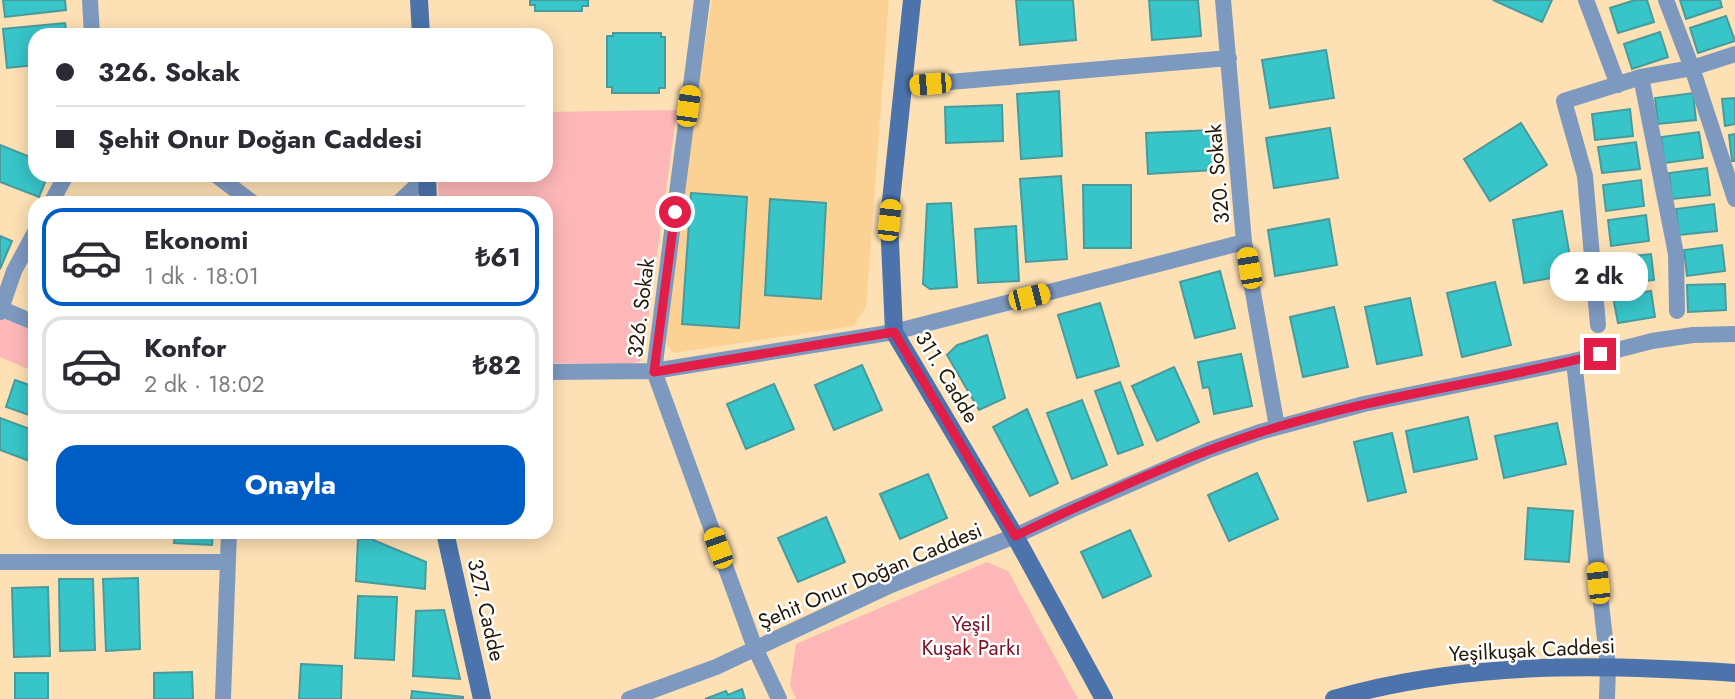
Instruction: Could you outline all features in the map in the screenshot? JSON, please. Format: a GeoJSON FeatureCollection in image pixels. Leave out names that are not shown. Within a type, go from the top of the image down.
{"type":"FeatureCollection","features":[{"type":"Feature","properties":{"kind":"street"},"geometry":{"type":"LineString","coordinates":[[90,0],[92,28]]}},
{"type":"Feature","properties":{"kind":"street"},"geometry":{"type":"LineString","coordinates":[[419,0],[421,28]]}},
{"type":"Feature","properties":{"kind":"street","name":"326. Sokak"},"geometry":{"type":"LineString","coordinates":[[702,0],[654,372],[755,648],[779,699]]}},
{"type":"Feature","properties":{"kind":"street","name":"311. Cadde"},"geometry":{"type":"LineString","coordinates":[[912,0],[889,220],[894,332],[1015,536],[1104,699]]}},
{"type":"Feature","properties":{"kind":"street","name":"320. Sokak"},"geometry":{"type":"LineString","coordinates":[[1223,0],[1244,242],[1277,427]]}},
{"type":"Feature","properties":{"kind":"street"},"geometry":{"type":"LineString","coordinates":[[1586,0],[1618,85]]}},
{"type":"Feature","properties":{"kind":"street"},"geometry":{"type":"LineString","coordinates":[[1666,0],[1692,68],[1735,200]]}},
{"type":"Feature","properties":{"kind":"street"},"geometry":{"type":"LineString","coordinates":[[1598,325],[1585,176],[1564,101],[1641,77],[1692,68],[1735,54]]}},
{"type":"Feature","properties":{"kind":"street"},"geometry":{"type":"LineString","coordinates":[[903,86],[1228,58]]}},
{"type":"Feature","properties":{"kind":"street"},"geometry":{"type":"LineString","coordinates":[[1641,77],[1676,254],[1677,311]]}},
{"type":"Feature","properties":{"kind":"street"},"geometry":{"type":"LineString","coordinates":[[225,182],[244,196]]}},
{"type":"Feature","properties":{"kind":"street"},"geometry":{"type":"LineString","coordinates":[[406,196],[421,182]]}},
{"type":"Feature","properties":{"kind":"street"},"geometry":{"type":"LineString","coordinates":[[553,372],[654,372],[894,332],[1244,242]]}},
{"type":"Feature","properties":{"kind":"street"},"geometry":{"type":"LineString","coordinates":[[28,245],[14,271],[0,310],[28,320]]}},
{"type":"Feature","properties":{"kind":"street","name":"Şehit Onur Doğan Caddesi"},"geometry":{"type":"LineString","coordinates":[[629,699],[716,667],[891,585],[1015,536],[1209,450],[1277,427],[1364,404],[1574,361],[1652,341],[1693,335],[1735,334]]}},
{"type":"Feature","properties":{"kind":"street"},"geometry":{"type":"LineString","coordinates":[[1574,361],[1608,666],[1606,699]]}},
{"type":"Feature","properties":{"kind":"street"},"geometry":{"type":"LineString","coordinates":[[223,699],[229,539]]}},
{"type":"Feature","properties":{"kind":"street","name":"327. Cadde"},"geometry":{"type":"LineString","coordinates":[[447,539],[482,699]]}},
{"type":"Feature","properties":{"kind":"street"},"geometry":{"type":"LineString","coordinates":[[0,562],[227,562]]}},
{"type":"Feature","properties":{"kind":"street","name":"Yeşilkuşak Caddesi"},"geometry":{"type":"LineString","coordinates":[[1334,699],[1412,681],[1466,674],[1608,666],[1735,673]]}},
{"type":"Feature","properties":{"kind":"shaded area"},"geometry":{"type":"Polygon","coordinates":[[[712,0],[889,0],[866,307],[854,326],[674,353],[666,344],[687,157],[712,0]]]}},
{"type":"Feature","properties":{"kind":"green space"},"geometry":{"type":"Polygon","coordinates":[[[677,110],[643,355],[640,361],[631,364],[553,363],[553,196],[439,196],[438,182],[553,182],[553,112],[677,110]]]}},
{"type":"Feature","properties":{"kind":"green space"},"geometry":{"type":"Polygon","coordinates":[[[0,317],[28,329],[28,369],[0,357],[0,317]]]}},
{"type":"Feature","properties":{"kind":"green space","name":"Yeşil Kuşak Parkı"},"geometry":{"type":"Polygon","coordinates":[[[987,562],[1008,571],[1078,699],[796,699],[790,685],[796,644],[987,562]]]}},
{"type":"Feature","properties":{"kind":"building"},"geometry":{"type":"Polygon","coordinates":[[[3,0],[65,0],[66,10],[5,17],[3,0]]]}},
{"type":"Feature","properties":{"kind":"building"},"geometry":{"type":"Polygon","coordinates":[[[530,0],[588,0],[588,6],[582,6],[582,11],[535,11],[535,5],[530,5],[530,0]]]}},
{"type":"Feature","properties":{"kind":"building"},"geometry":{"type":"Polygon","coordinates":[[[1016,0],[1073,0],[1076,40],[1020,45],[1016,0]]]}},
{"type":"Feature","properties":{"kind":"building"},"geometry":{"type":"Polygon","coordinates":[[[1149,0],[1198,0],[1201,36],[1152,40],[1149,0]]]}},
{"type":"Feature","properties":{"kind":"building"},"geometry":{"type":"Polygon","coordinates":[[[1493,0],[1552,0],[1542,22],[1493,0]]]}},
{"type":"Feature","properties":{"kind":"building"},"geometry":{"type":"Polygon","coordinates":[[[1635,0],[1647,0],[1654,22],[1618,33],[1610,8],[1635,0]]]}},
{"type":"Feature","properties":{"kind":"building"},"geometry":{"type":"Polygon","coordinates":[[[1680,0],[1720,0],[1722,7],[1686,19],[1680,0]]]}},
{"type":"Feature","properties":{"kind":"building"},"geometry":{"type":"Polygon","coordinates":[[[1726,16],[1735,41],[1698,53],[1690,28],[1726,16]]]}},
{"type":"Feature","properties":{"kind":"building"},"geometry":{"type":"Polygon","coordinates":[[[65,23],[66,28],[28,28],[28,66],[7,68],[3,29],[65,23]]]}},
{"type":"Feature","properties":{"kind":"building"},"geometry":{"type":"Polygon","coordinates":[[[1660,32],[1668,57],[1632,69],[1624,44],[1660,32]]]}},
{"type":"Feature","properties":{"kind":"building"},"geometry":{"type":"Polygon","coordinates":[[[613,33],[661,33],[661,37],[665,37],[665,88],[659,88],[659,93],[612,93],[612,87],[607,87],[607,36],[613,36],[613,33]]]}},
{"type":"Feature","properties":{"kind":"building"},"geometry":{"type":"Polygon","coordinates":[[[1326,50],[1334,98],[1270,108],[1262,60],[1326,50]]]}},
{"type":"Feature","properties":{"kind":"building"},"geometry":{"type":"Polygon","coordinates":[[[1059,91],[1062,156],[1021,159],[1017,94],[1059,91]]]}},
{"type":"Feature","properties":{"kind":"building"},"geometry":{"type":"Polygon","coordinates":[[[1693,93],[1696,120],[1658,124],[1655,98],[1693,93]]]}},
{"type":"Feature","properties":{"kind":"building"},"geometry":{"type":"Polygon","coordinates":[[[1735,98],[1735,124],[1725,126],[1722,99],[1735,98]]]}},
{"type":"Feature","properties":{"kind":"building"},"geometry":{"type":"Polygon","coordinates":[[[1002,105],[1003,141],[946,143],[945,107],[1002,105]]]}},
{"type":"Feature","properties":{"kind":"building"},"geometry":{"type":"Polygon","coordinates":[[[1630,109],[1633,136],[1595,140],[1592,114],[1630,109]]]}},
{"type":"Feature","properties":{"kind":"building"},"geometry":{"type":"Polygon","coordinates":[[[1521,123],[1547,165],[1490,201],[1464,159],[1521,123]]]}},
{"type":"Feature","properties":{"kind":"building"},"geometry":{"type":"Polygon","coordinates":[[[1330,128],[1338,178],[1274,188],[1266,138],[1330,128]]]}},
{"type":"Feature","properties":{"kind":"building"},"geometry":{"type":"Polygon","coordinates":[[[1212,130],[1214,170],[1148,174],[1146,133],[1212,130]]]}},
{"type":"Feature","properties":{"kind":"building"},"geometry":{"type":"Polygon","coordinates":[[[1699,132],[1703,158],[1665,163],[1661,137],[1699,132]]]}},
{"type":"Feature","properties":{"kind":"building"},"geometry":{"type":"Polygon","coordinates":[[[1735,134],[1735,161],[1732,161],[1729,135],[1735,134]]]}},
{"type":"Feature","properties":{"kind":"building"},"geometry":{"type":"Polygon","coordinates":[[[1636,142],[1640,169],[1602,173],[1598,147],[1636,142]]]}},
{"type":"Feature","properties":{"kind":"building"},"geometry":{"type":"Polygon","coordinates":[[[0,145],[28,156],[28,182],[45,182],[39,196],[36,196],[0,182],[0,145]]]}},
{"type":"Feature","properties":{"kind":"building"},"geometry":{"type":"Polygon","coordinates":[[[1707,168],[1710,195],[1672,199],[1669,173],[1707,168]]]}},
{"type":"Feature","properties":{"kind":"building"},"geometry":{"type":"Polygon","coordinates":[[[1061,176],[1067,259],[1026,262],[1020,179],[1061,176]]]}},
{"type":"Feature","properties":{"kind":"building"},"geometry":{"type":"Polygon","coordinates":[[[1641,180],[1644,206],[1606,211],[1603,185],[1641,180]]]}},
{"type":"Feature","properties":{"kind":"building"},"geometry":{"type":"Polygon","coordinates":[[[1083,185],[1131,185],[1131,248],[1084,248],[1083,185]]]}},
{"type":"Feature","properties":{"kind":"building"},"geometry":{"type":"Polygon","coordinates":[[[691,193],[747,197],[739,328],[682,324],[691,193]]]}},
{"type":"Feature","properties":{"kind":"building"},"geometry":{"type":"Polygon","coordinates":[[[770,199],[826,203],[821,299],[765,295],[770,199]]]}},
{"type":"Feature","properties":{"kind":"building"},"geometry":{"type":"Polygon","coordinates":[[[951,203],[957,287],[930,289],[923,284],[927,204],[951,203]]]}},
{"type":"Feature","properties":{"kind":"building"},"geometry":{"type":"Polygon","coordinates":[[[1714,204],[1717,231],[1679,235],[1676,209],[1714,204]]]}},
{"type":"Feature","properties":{"kind":"building"},"geometry":{"type":"Polygon","coordinates":[[[1562,211],[1573,274],[1524,283],[1513,220],[1562,211]]]}},
{"type":"Feature","properties":{"kind":"building"},"geometry":{"type":"Polygon","coordinates":[[[1646,215],[1649,241],[1611,246],[1608,220],[1646,215]]]}},
{"type":"Feature","properties":{"kind":"building"},"geometry":{"type":"Polygon","coordinates":[[[1329,219],[1337,265],[1275,276],[1268,230],[1329,219]]]}},
{"type":"Feature","properties":{"kind":"building"},"geometry":{"type":"Polygon","coordinates":[[[1016,226],[1019,281],[978,283],[975,229],[1016,226]]]}},
{"type":"Feature","properties":{"kind":"building"},"geometry":{"type":"Polygon","coordinates":[[[0,236],[12,241],[0,269],[0,236]]]}},
{"type":"Feature","properties":{"kind":"building"},"geometry":{"type":"Polygon","coordinates":[[[1722,245],[1725,271],[1687,276],[1684,250],[1722,245]]]}},
{"type":"Feature","properties":{"kind":"building"},"geometry":{"type":"Polygon","coordinates":[[[1651,254],[1654,280],[1616,285],[1613,258],[1651,254]]]}},
{"type":"Feature","properties":{"kind":"building"},"geometry":{"type":"Polygon","coordinates":[[[1220,271],[1235,328],[1195,338],[1180,282],[1220,271]]]}},
{"type":"Feature","properties":{"kind":"building"},"geometry":{"type":"Polygon","coordinates":[[[1495,282],[1511,345],[1462,357],[1447,293],[1495,282]]]}},
{"type":"Feature","properties":{"kind":"building"},"geometry":{"type":"Polygon","coordinates":[[[1725,284],[1726,310],[1688,312],[1687,285],[1725,284]]]}},
{"type":"Feature","properties":{"kind":"building"},"geometry":{"type":"Polygon","coordinates":[[[1651,291],[1655,317],[1618,323],[1613,297],[1651,291]]]}},
{"type":"Feature","properties":{"kind":"building"},"geometry":{"type":"Polygon","coordinates":[[[1410,298],[1422,355],[1377,364],[1365,307],[1410,298]]]}},
{"type":"Feature","properties":{"kind":"building"},"geometry":{"type":"Polygon","coordinates":[[[1100,303],[1119,366],[1077,378],[1058,315],[1100,303]]]}},
{"type":"Feature","properties":{"kind":"building"},"geometry":{"type":"Polygon","coordinates":[[[1334,307],[1348,367],[1303,377],[1290,317],[1334,307]]]}},
{"type":"Feature","properties":{"kind":"building"},"geometry":{"type":"Polygon","coordinates":[[[987,335],[1005,398],[979,410],[947,355],[957,345],[987,335]]]}},
{"type":"Feature","properties":{"kind":"building"},"geometry":{"type":"Polygon","coordinates":[[[1241,354],[1252,406],[1214,414],[1209,387],[1203,388],[1198,362],[1241,354]]]}},
{"type":"Feature","properties":{"kind":"building"},"geometry":{"type":"Polygon","coordinates":[[[862,365],[882,410],[834,430],[815,385],[862,365]]]}},
{"type":"Feature","properties":{"kind":"building"},"geometry":{"type":"Polygon","coordinates":[[[1174,367],[1199,422],[1157,441],[1132,386],[1174,367]]]}},
{"type":"Feature","properties":{"kind":"building"},"geometry":{"type":"Polygon","coordinates":[[[15,380],[28,385],[28,415],[6,407],[15,380]]]}},
{"type":"Feature","properties":{"kind":"building"},"geometry":{"type":"Polygon","coordinates":[[[1120,382],[1143,445],[1118,454],[1095,391],[1120,382]]]}},
{"type":"Feature","properties":{"kind":"building"},"geometry":{"type":"Polygon","coordinates":[[[774,384],[794,429],[746,449],[727,404],[774,384]]]}},
{"type":"Feature","properties":{"kind":"building"},"geometry":{"type":"Polygon","coordinates":[[[1082,400],[1107,465],[1072,479],[1047,413],[1082,400]]]}},
{"type":"Feature","properties":{"kind":"building"},"geometry":{"type":"Polygon","coordinates":[[[1027,409],[1058,483],[1030,496],[993,427],[1027,409]]]}},
{"type":"Feature","properties":{"kind":"building"},"geometry":{"type":"Polygon","coordinates":[[[1468,417],[1477,459],[1414,472],[1406,431],[1468,417]]]}},
{"type":"Feature","properties":{"kind":"building"},"geometry":{"type":"Polygon","coordinates":[[[0,418],[28,428],[28,460],[0,450],[0,418]]]}},
{"type":"Feature","properties":{"kind":"building"},"geometry":{"type":"Polygon","coordinates":[[[1557,423],[1566,464],[1504,478],[1495,436],[1557,423]]]}},
{"type":"Feature","properties":{"kind":"building"},"geometry":{"type":"Polygon","coordinates":[[[1392,433],[1406,492],[1368,501],[1354,442],[1392,433]]]}},
{"type":"Feature","properties":{"kind":"building"},"geometry":{"type":"Polygon","coordinates":[[[1257,473],[1278,519],[1229,541],[1208,495],[1257,473]]]}},
{"type":"Feature","properties":{"kind":"building"},"geometry":{"type":"Polygon","coordinates":[[[928,474],[947,518],[900,539],[880,494],[928,474]]]}},
{"type":"Feature","properties":{"kind":"building"},"geometry":{"type":"Polygon","coordinates":[[[1528,508],[1573,511],[1569,562],[1525,559],[1528,508]]]}},
{"type":"Feature","properties":{"kind":"building"},"geometry":{"type":"Polygon","coordinates":[[[826,517],[845,562],[798,582],[778,538],[826,517]]]}},
{"type":"Feature","properties":{"kind":"building"},"geometry":{"type":"Polygon","coordinates":[[[1130,530],[1151,576],[1103,598],[1081,552],[1130,530]]]}},
{"type":"Feature","properties":{"kind":"building"},"geometry":{"type":"Polygon","coordinates":[[[174,539],[212,539],[212,545],[174,543],[174,539]]]}},
{"type":"Feature","properties":{"kind":"building"},"geometry":{"type":"Polygon","coordinates":[[[358,539],[371,539],[426,562],[425,589],[356,581],[358,539]]]}},
{"type":"Feature","properties":{"kind":"building"},"geometry":{"type":"Polygon","coordinates":[[[138,578],[140,649],[106,651],[103,579],[138,578]]]}},
{"type":"Feature","properties":{"kind":"building"},"geometry":{"type":"Polygon","coordinates":[[[59,579],[93,579],[95,650],[60,651],[59,579]]]}},
{"type":"Feature","properties":{"kind":"building"},"geometry":{"type":"Polygon","coordinates":[[[48,587],[50,656],[14,657],[12,588],[48,587]]]}},
{"type":"Feature","properties":{"kind":"building"},"geometry":{"type":"Polygon","coordinates":[[[358,596],[397,597],[394,660],[355,658],[358,596]]]}},
{"type":"Feature","properties":{"kind":"building"},"geometry":{"type":"Polygon","coordinates":[[[444,610],[460,679],[413,676],[416,611],[444,610]]]}},
{"type":"Feature","properties":{"kind":"building"},"geometry":{"type":"Polygon","coordinates":[[[301,664],[342,666],[341,699],[299,699],[301,664]]]}},
{"type":"Feature","properties":{"kind":"building"},"geometry":{"type":"Polygon","coordinates":[[[192,672],[193,699],[154,699],[154,673],[192,672]]]}},
{"type":"Feature","properties":{"kind":"building"},"geometry":{"type":"Polygon","coordinates":[[[15,673],[48,673],[48,699],[15,699],[15,673]]]}},
{"type":"Feature","properties":{"kind":"building"},"geometry":{"type":"Polygon","coordinates":[[[742,689],[745,699],[705,699],[726,691],[728,695],[742,689]]]}},
{"type":"Feature","properties":{"kind":"building"},"geometry":{"type":"Polygon","coordinates":[[[412,691],[463,697],[463,699],[411,699],[412,691]]]}},
{"type":"Feature","properties":{"kind":"route"},"geometry":{"type":"LineString","coordinates":[[675,212],[654,372],[894,332],[1015,536],[1209,450],[1277,427],[1364,404],[1600,354]]}}]}
